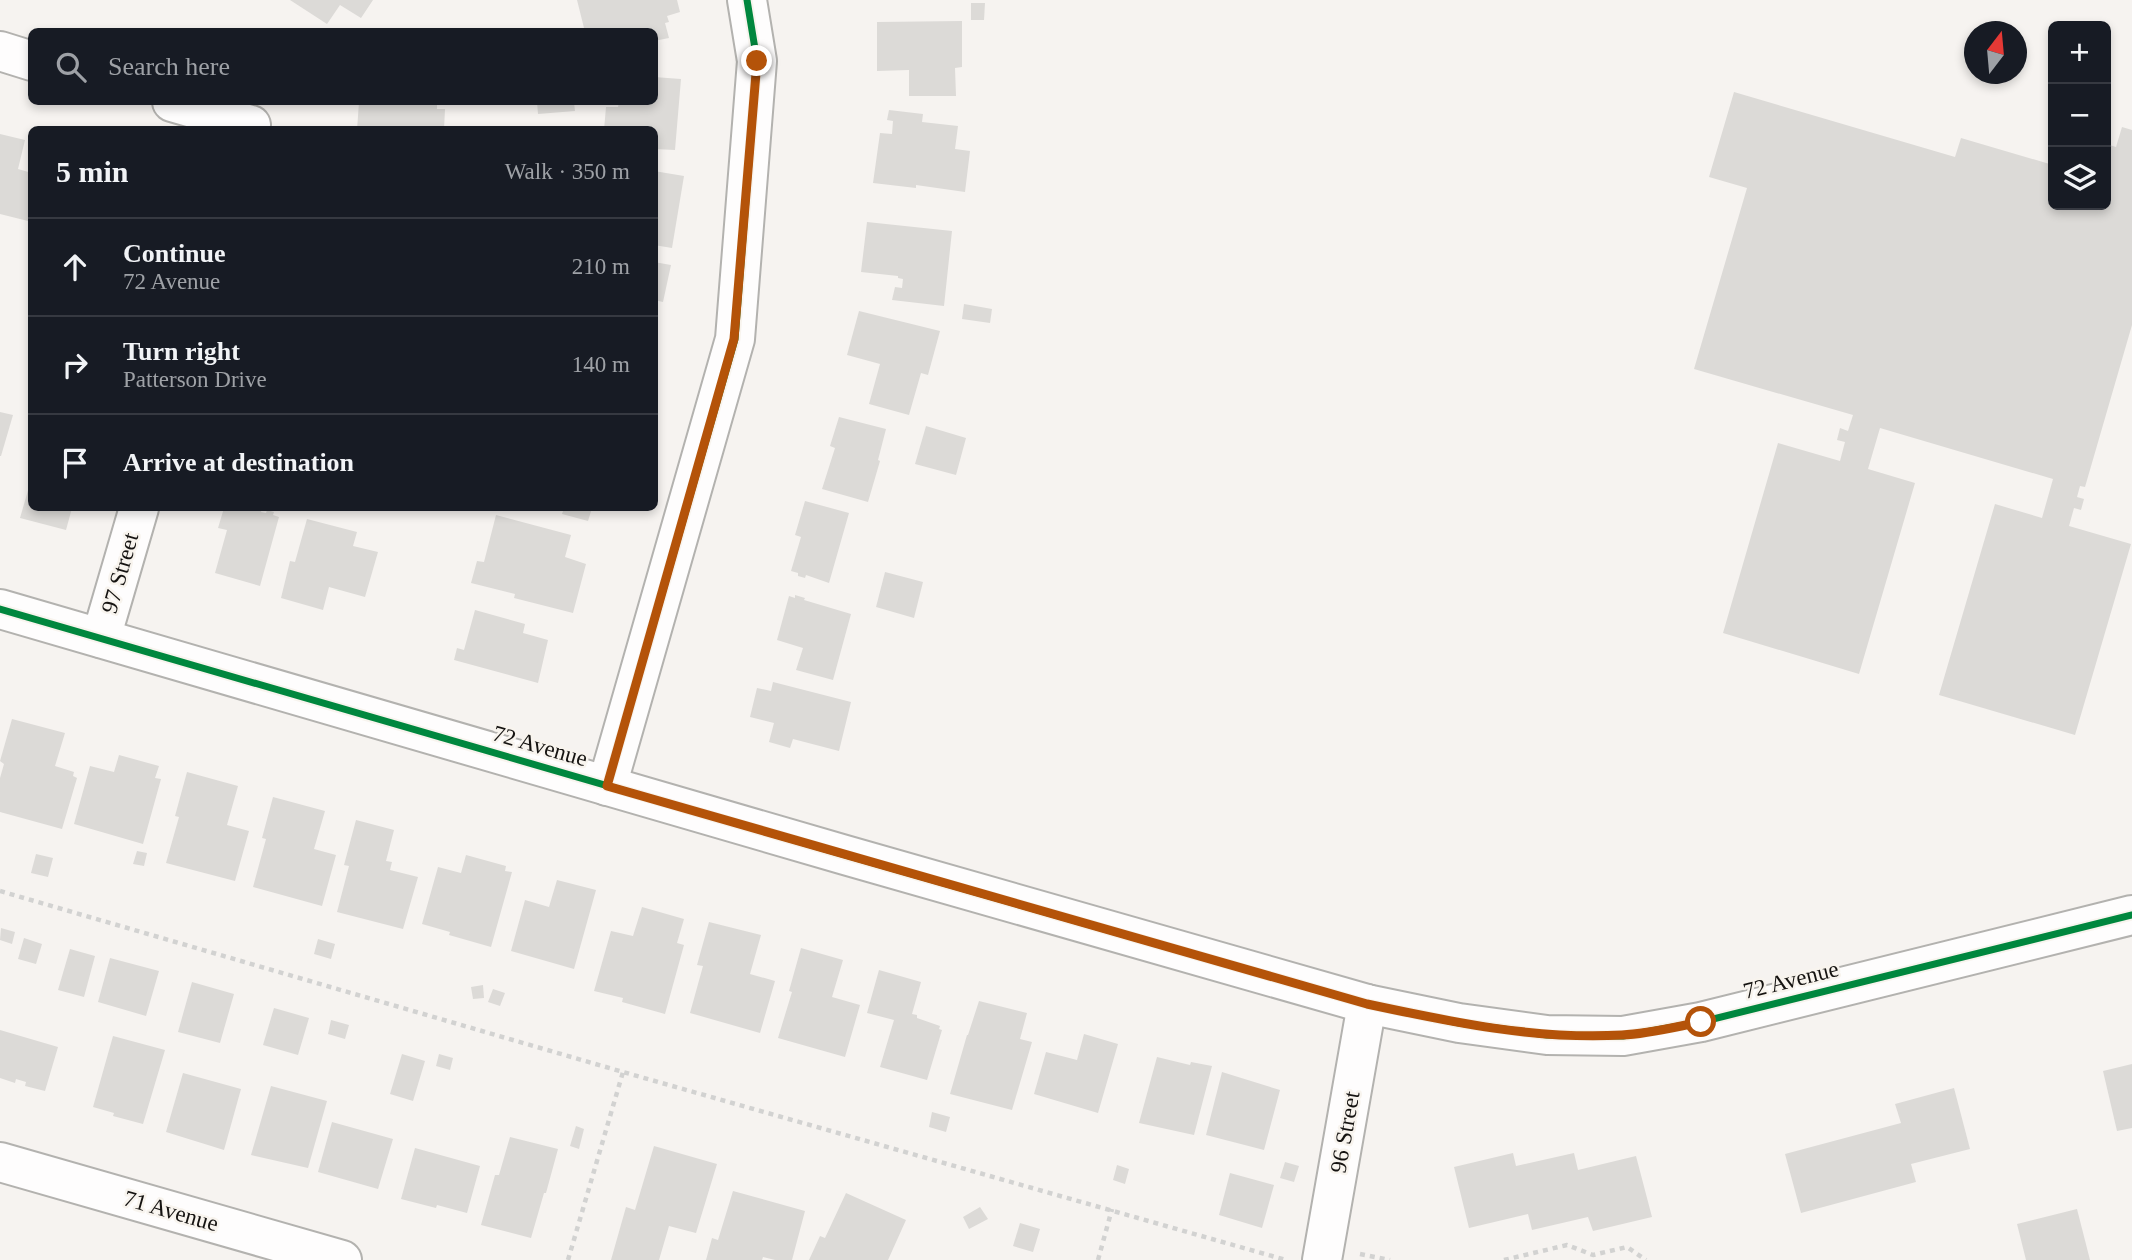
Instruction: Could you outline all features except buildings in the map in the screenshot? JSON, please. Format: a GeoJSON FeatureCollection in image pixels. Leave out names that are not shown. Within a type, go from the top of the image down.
{"type":"FeatureCollection","features":[{"type":"Feature","properties":{"kind":"street"},"geometry":{"type":"LineString","coordinates":[[607,786],[734,339],[757,61],[747,0]]}},
{"type":"Feature","properties":{"kind":"street"},"geometry":{"type":"LineString","coordinates":[[0,51],[28,60]]}},
{"type":"Feature","properties":{"kind":"street"},"geometry":{"type":"LineString","coordinates":[[182,105],[251,126]]}},
{"type":"Feature","properties":{"kind":"street","name":"97 Street"},"geometry":{"type":"LineString","coordinates":[[101,638],[138,511]]}},
{"type":"Feature","properties":{"kind":"street","name":"72 Avenue"},"geometry":{"type":"LineString","coordinates":[[0,610],[1367,1004],[1459,1023],[1547,1035],[1623,1035],[1736,1014],[2132,915]]}},
{"type":"Feature","properties":{"kind":"street","name":"96 Street"},"geometry":{"type":"LineString","coordinates":[[1337,1258],[1367,1004]]}},
{"type":"Feature","properties":{"kind":"street","name":"71 Avenue"},"geometry":{"type":"LineString","coordinates":[[0,1162],[342,1260]]}},
{"type":"Feature","properties":{"kind":"path"},"geometry":{"type":"LineString","coordinates":[[0,891],[623,1072],[1287,1260]]}},
{"type":"Feature","properties":{"kind":"path"},"geometry":{"type":"LineString","coordinates":[[568,1260],[623,1072]]}},
{"type":"Feature","properties":{"kind":"path"},"geometry":{"type":"LineString","coordinates":[[1098,1260],[1112,1209]]}},
{"type":"Feature","properties":{"kind":"path"},"geometry":{"type":"LineString","coordinates":[[1504,1260],[1567,1245],[1593,1255],[1627,1247],[1646,1260]]}},
{"type":"Feature","properties":{"kind":"path"},"geometry":{"type":"LineString","coordinates":[[1337,1258],[1360,1254],[1390,1260]]}},
{"type":"Feature","properties":{"kind":"cycle path"},"geometry":{"type":"LineString","coordinates":[[607,786],[735,339],[757,61],[747,0]]}},
{"type":"Feature","properties":{"kind":"cycle path"},"geometry":{"type":"LineString","coordinates":[[0,609],[1367,1004],[1459,1023],[1547,1035],[1623,1036],[1701,1022],[2132,915]]}},
{"type":"Feature","properties":{"kind":"route"},"geometry":{"type":"LineString","coordinates":[[757,61],[734,339],[607,786],[1367,1004],[1459,1023],[1547,1035],[1623,1035],[1701,1022]]}}]}
